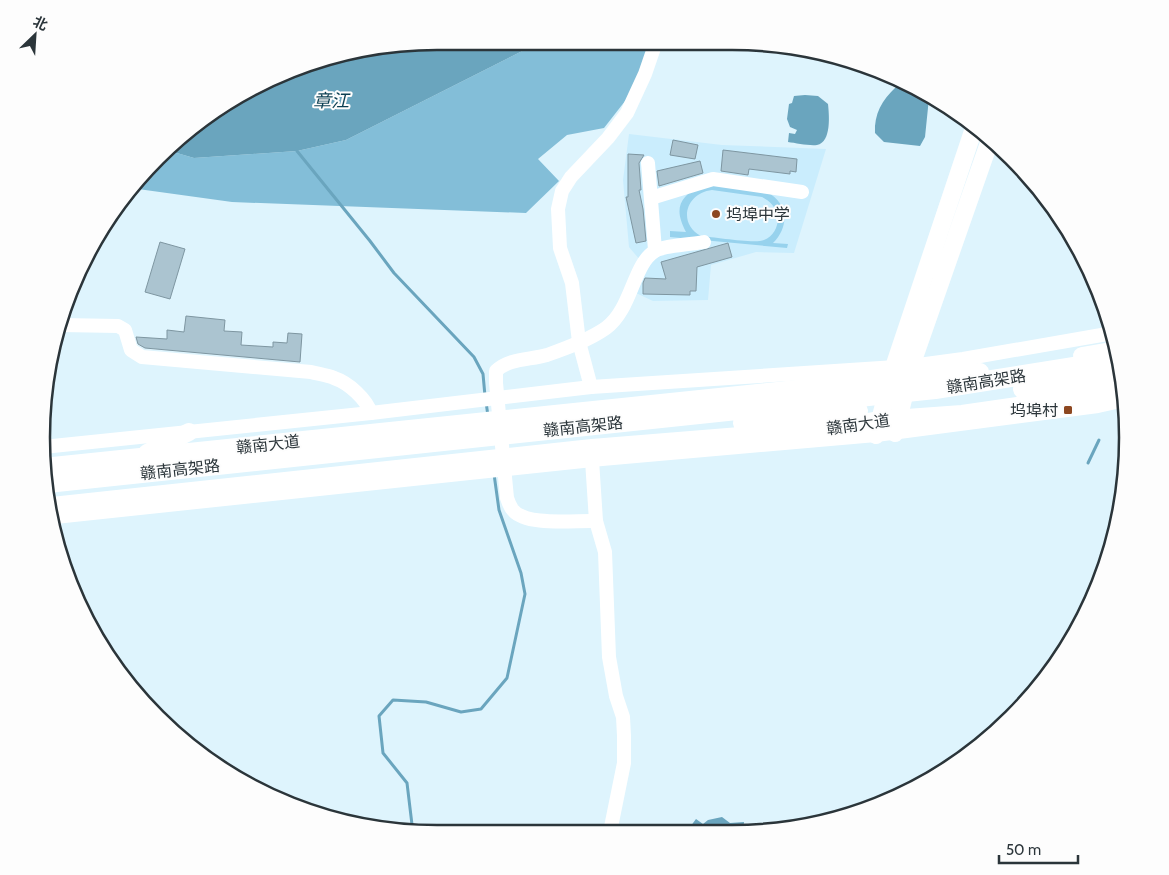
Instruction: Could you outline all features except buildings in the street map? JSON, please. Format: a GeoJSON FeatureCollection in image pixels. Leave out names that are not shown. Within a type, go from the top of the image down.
{"type":"FeatureCollection","features":[{"type":"Feature","properties":{"kind":"highway","name":"赣南高架路"},"geometry":{"type":"LineString","coordinates":[[53,482],[935,389],[1112,361]]}},
{"type":"Feature","properties":{"kind":"highway","name":"赣南高架路"},"geometry":{"type":"LineString","coordinates":[[54,495],[435,452],[814,416],[1114,375]]}},
{"type":"Feature","properties":{"kind":"main road"},"geometry":{"type":"LineString","coordinates":[[897,425],[900,374],[972,134]]}},
{"type":"Feature","properties":{"kind":"main road"},"geometry":{"type":"LineString","coordinates":[[877,428],[900,374],[988,147]]}},
{"type":"Feature","properties":{"kind":"main road"},"geometry":{"type":"LineString","coordinates":[[828,429],[825,386],[900,374],[958,375],[1109,351]]}},
{"type":"Feature","properties":{"kind":"main road"},"geometry":{"type":"LineString","coordinates":[[958,375],[962,414]]}},
{"type":"Feature","properties":{"kind":"main road","name":"赣南大道"},"geometry":{"type":"LineString","coordinates":[[51,466],[825,386]]}},
{"type":"Feature","properties":{"kind":"main road","name":"赣南大道"},"geometry":{"type":"LineString","coordinates":[[380,477],[828,429],[877,428],[1116,391]]}},
{"type":"Feature","properties":{"kind":"main road"},"geometry":{"type":"LineString","coordinates":[[138,458],[189,432]]}},
{"type":"Feature","properties":{"kind":"main road"},"geometry":{"type":"LineString","coordinates":[[56,506],[236,486],[380,477]]}},
{"type":"Feature","properties":{"kind":"main road"},"geometry":{"type":"LineString","coordinates":[[236,486],[323,489]]}},
{"type":"Feature","properties":{"kind":"street"},"geometry":{"type":"LineString","coordinates":[[586,388],[578,342],[572,283],[560,248],[558,209],[562,191],[571,177],[608,138],[626,114],[645,74],[653,50]]}},
{"type":"Feature","properties":{"kind":"street"},"geometry":{"type":"LineString","coordinates":[[648,163],[655,250]]}},
{"type":"Feature","properties":{"kind":"street"},"geometry":{"type":"LineString","coordinates":[[651,198],[713,179],[802,192]]}},
{"type":"Feature","properties":{"kind":"street"},"geometry":{"type":"LineString","coordinates":[[596,522],[530,520],[512,509],[507,498],[496,371],[502,365],[510,362],[546,355],[595,335],[609,326],[621,312],[630,296],[643,262],[655,250],[704,242]]}},
{"type":"Feature","properties":{"kind":"street"},"geometry":{"type":"LineString","coordinates":[[67,325],[118,326],[125,330],[131,350],[142,357],[311,372],[336,378],[353,390],[368,405],[371,413]]}},
{"type":"Feature","properties":{"kind":"street"},"geometry":{"type":"LineString","coordinates":[[50,446],[371,413],[586,388],[900,374],[963,360],[1105,334]]}},
{"type":"Feature","properties":{"kind":"street"},"geometry":{"type":"LineString","coordinates":[[897,425],[1098,406],[1117,402]]}},
{"type":"Feature","properties":{"kind":"street"},"geometry":{"type":"LineString","coordinates":[[611,825],[624,763],[624,736],[622,717],[609,657],[605,552],[596,522],[592,454],[877,428]]}},
{"type":"Feature","properties":{"kind":"street"},"geometry":{"type":"LineString","coordinates":[[58,517],[323,489],[380,477]]}},
{"type":"Feature","properties":{"kind":"shaded area"},"geometry":{"type":"Polygon","coordinates":[[[524,50],[649,50],[629,96],[604,128],[567,135],[538,159],[559,181],[526,213],[232,202],[140,189],[175,152],[194,158],[297,151],[346,140],[524,50]]]}},
{"type":"Feature","properties":{"kind":"shaded area","name":"坞埠中学"},"geometry":{"type":"Polygon","coordinates":[[[629,134],[722,145],[826,149],[794,253],[756,252],[711,265],[708,300],[653,301],[636,293],[645,266],[629,247],[623,180],[629,134]]]}},
{"type":"Feature","properties":{"kind":"shaded area"},"geometry":{"type":"Polygon","coordinates":[[[702,183],[767,192],[774,197],[783,208],[784,222],[773,243],[788,244],[787,248],[670,237],[670,231],[686,232],[680,216],[681,204],[688,193],[702,183]],[[712,190],[703,192],[691,202],[687,217],[689,224],[701,236],[744,241],[764,240],[770,237],[774,231],[778,218],[773,205],[762,197],[712,190]]]}},
{"type":"Feature","properties":{"kind":"water","name":"章江"},"geometry":{"type":"Polygon","coordinates":[[[524,50],[346,140],[297,151],[194,158],[175,152],[222,115],[289,79],[337,63],[387,53],[412,51],[524,50]]]}},
{"type":"Feature","properties":{"kind":"water"},"geometry":{"type":"Polygon","coordinates":[[[896,87],[928,104],[925,137],[920,146],[884,142],[875,133],[876,120],[880,108],[896,87]]]}},
{"type":"Feature","properties":{"kind":"water"},"geometry":{"type":"Polygon","coordinates":[[[794,96],[818,96],[828,104],[829,127],[825,139],[817,145],[788,142],[789,133],[795,134],[797,130],[790,127],[787,119],[789,104],[792,103],[794,96]]]}},
{"type":"Feature","properties":{"kind":"water"},"geometry":{"type":"Polygon","coordinates":[[[722,817],[730,823],[744,822],[744,825],[692,825],[696,819],[703,824],[708,820],[722,817]]]}},
{"type":"Feature","properties":{"kind":"waterway"},"geometry":{"type":"LineString","coordinates":[[297,148],[297,151],[394,273],[474,357],[483,374],[485,396]]}},
{"type":"Feature","properties":{"kind":"waterway"},"geometry":{"type":"LineString","coordinates":[[486,402],[488,416]]}},
{"type":"Feature","properties":{"kind":"waterway"},"geometry":{"type":"LineString","coordinates":[[1088,463],[1099,440]]}},
{"type":"Feature","properties":{"kind":"waterway"},"geometry":{"type":"LineString","coordinates":[[412,824],[407,783],[383,753],[379,716],[393,700],[426,702],[461,712],[481,709],[507,678],[525,594],[521,573],[499,510],[494,474]]}},
{"type":"Feature","properties":{"kind":"place","name":"坞埠中学"},"geometry":{"type":"Point","coordinates":[716,214]}},
{"type":"Feature","properties":{"kind":"place","name":"坞埠村"},"geometry":{"type":"Point","coordinates":[1068,410]}}]}
